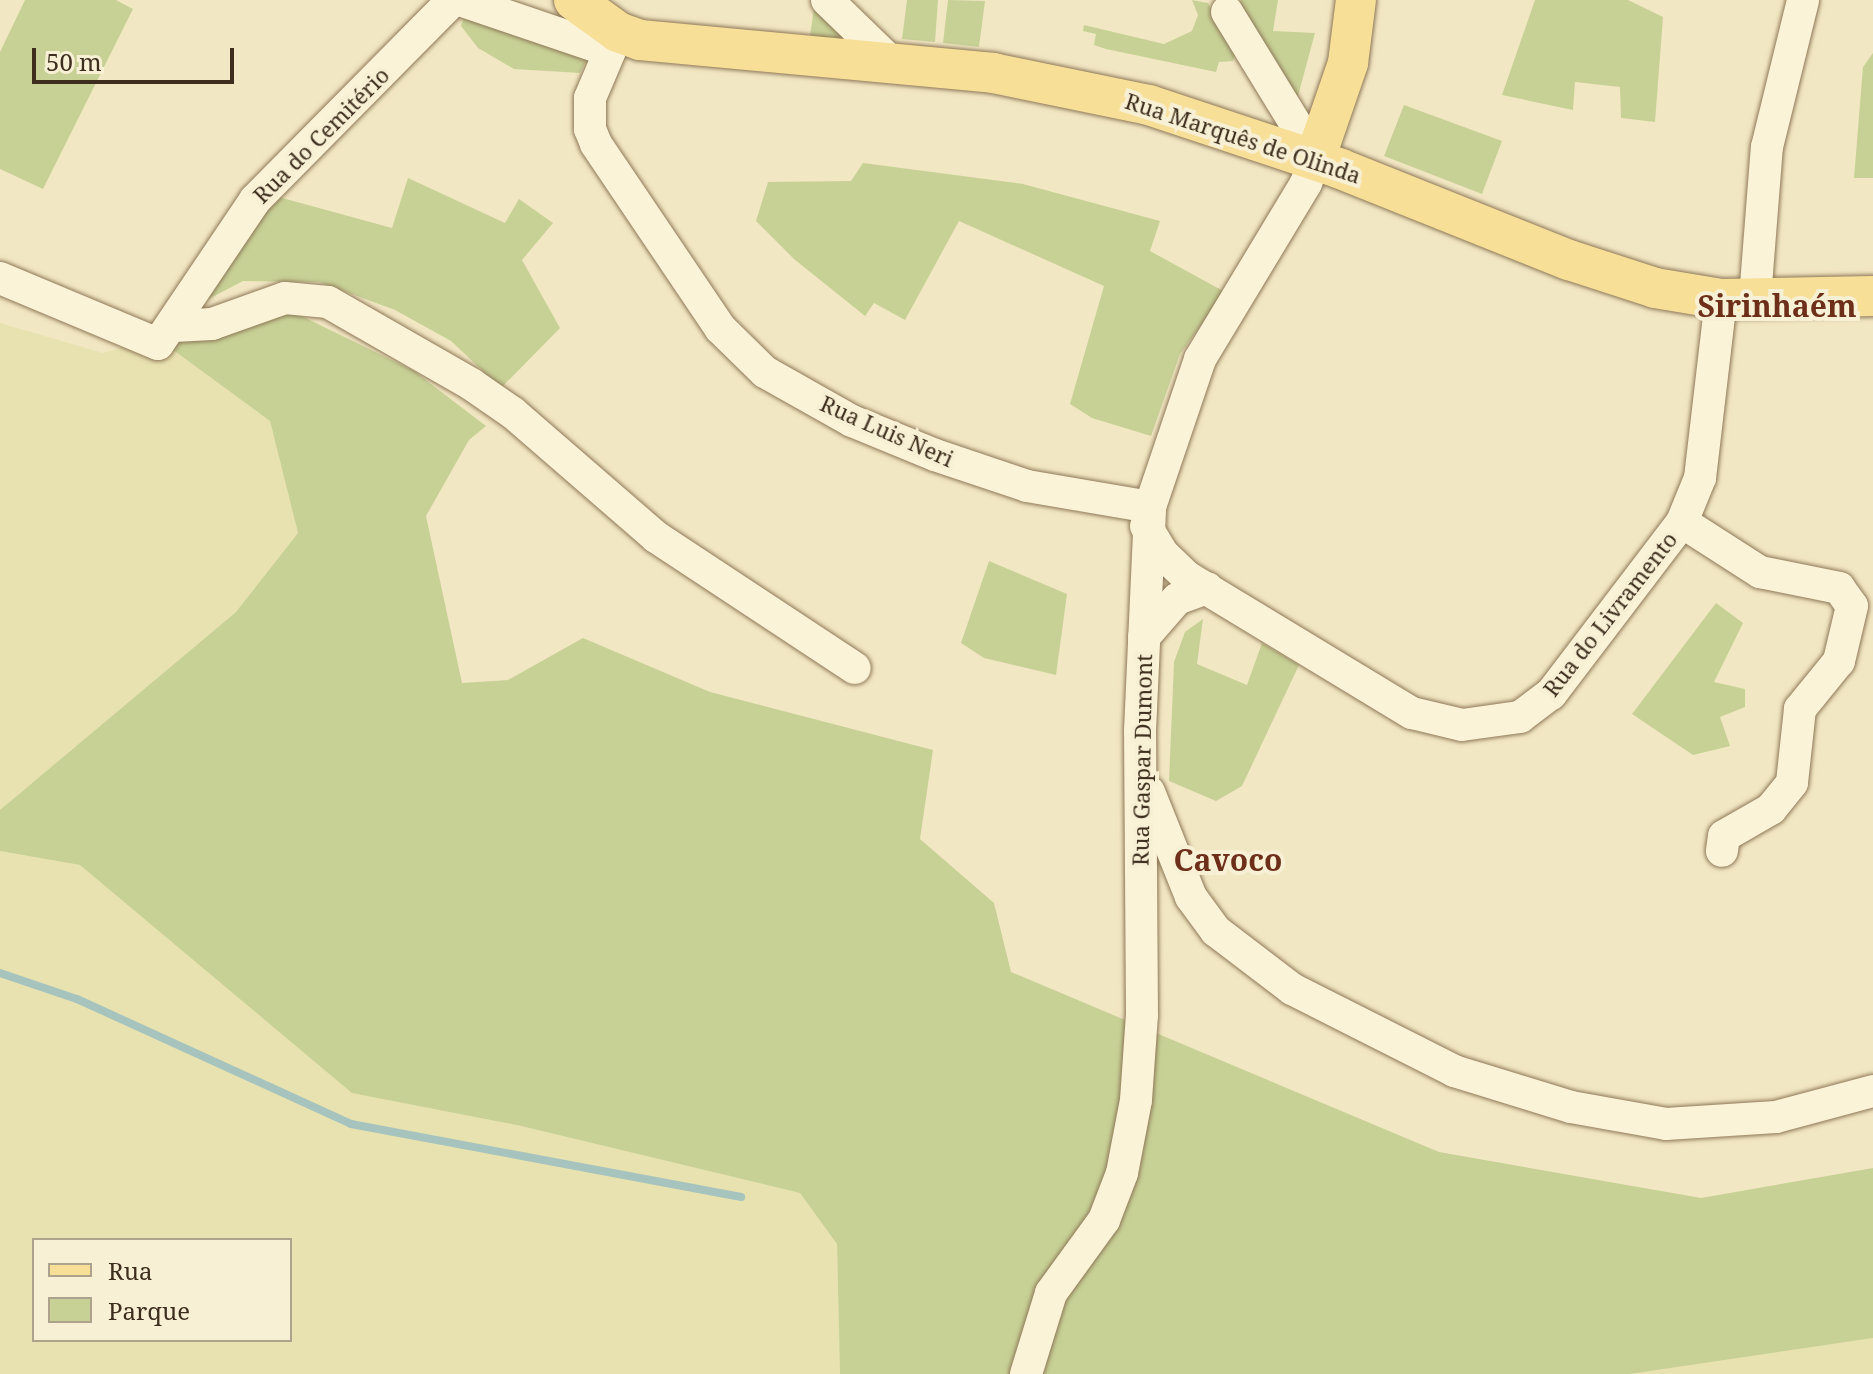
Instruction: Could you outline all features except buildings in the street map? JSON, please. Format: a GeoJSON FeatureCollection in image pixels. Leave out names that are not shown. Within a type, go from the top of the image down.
{"type":"FeatureCollection","features":[{"type":"Feature","properties":{"kind":"main road","name":"Rua Marquês de Olinda"},"geometry":{"type":"LineString","coordinates":[[574,0],[614,42],[640,40],[1045,81],[1180,114],[1311,158],[1612,276],[1738,299],[1866,297]]}},
{"type":"Feature","properties":{"kind":"main road"},"geometry":{"type":"LineString","coordinates":[[1311,158],[1348,63],[1356,0]]}},
{"type":"Feature","properties":{"kind":"street","name":"Rua do Cemitério"},"geometry":{"type":"LineString","coordinates":[[174,326],[255,200],[453,0]]}},
{"type":"Feature","properties":{"kind":"street"},"geometry":{"type":"LineString","coordinates":[[460,0],[614,42]]}},
{"type":"Feature","properties":{"kind":"street"},"geometry":{"type":"LineString","coordinates":[[827,0],[894,65]]}},
{"type":"Feature","properties":{"kind":"street","name":"Rua do Livramento"},"geometry":{"type":"LineString","coordinates":[[1148,516],[1174,566],[1412,713],[1487,725],[1520,717],[1551,694],[1682,522],[1700,478],[1772,120],[1803,0]]}},
{"type":"Feature","properties":{"kind":"street"},"geometry":{"type":"LineString","coordinates":[[1227,12],[1303,136],[1311,158]]}},
{"type":"Feature","properties":{"kind":"street","name":"Rua Luis Neri"},"geometry":{"type":"LineString","coordinates":[[614,42],[590,98],[590,129],[596,144],[720,328],[765,372],[852,421],[935,455],[1027,486],[1148,516]]}},
{"type":"Feature","properties":{"kind":"street","name":"Rua Gaspar Dumont"},"geometry":{"type":"LineString","coordinates":[[1026,1374],[1051,1293],[1104,1220],[1122,1173],[1136,1100],[1142,1015],[1141,770],[1148,516],[1200,359],[1306,183],[1311,158]]}},
{"type":"Feature","properties":{"kind":"street"},"geometry":{"type":"LineString","coordinates":[[0,278],[158,344],[174,326],[212,324],[285,298],[328,302],[471,384],[513,413],[656,537],[855,668]]}},
{"type":"Feature","properties":{"kind":"street"},"geometry":{"type":"LineString","coordinates":[[1682,522],[1760,572],[1839,588],[1852,606],[1839,661],[1800,709],[1792,783],[1771,809],[1724,836],[1722,851]]}},
{"type":"Feature","properties":{"kind":"street"},"geometry":{"type":"LineString","coordinates":[[1144,637],[1177,599],[1207,588]]}},
{"type":"Feature","properties":{"kind":"street"},"geometry":{"type":"LineString","coordinates":[[1141,770],[1191,897],[1216,931],[1292,989],[1454,1071],[1571,1107],[1666,1124],[1776,1117],[1873,1091]]}},
{"type":"Feature","properties":{"kind":"shaded area"},"geometry":{"type":"Polygon","coordinates":[[[0,323],[103,353],[157,338],[270,421],[298,533],[236,612],[0,810],[0,323]]]}},
{"type":"Feature","properties":{"kind":"shaded area"},"geometry":{"type":"Polygon","coordinates":[[[0,851],[80,865],[153,923],[517,1125],[800,1193],[837,1244],[840,1374],[0,1374],[0,851]]]}},
{"type":"Feature","properties":{"kind":"shaded area"},"geometry":{"type":"Polygon","coordinates":[[[1873,1338],[1873,1374],[1630,1374],[1822,1345],[1873,1338]]]}},
{"type":"Feature","properties":{"kind":"green space"},"geometry":{"type":"Polygon","coordinates":[[[25,0],[116,0],[133,9],[43,189],[0,169],[0,52],[25,0]]]}},
{"type":"Feature","properties":{"kind":"green space"},"geometry":{"type":"Polygon","coordinates":[[[907,0],[938,0],[935,42],[902,39],[907,0]]]}},
{"type":"Feature","properties":{"kind":"green space"},"geometry":{"type":"Polygon","coordinates":[[[948,0],[985,1],[979,47],[943,43],[948,0]]]}},
{"type":"Feature","properties":{"kind":"green space"},"geometry":{"type":"Polygon","coordinates":[[[1192,0],[1208,3],[1236,52],[1233,61],[1219,62],[1216,72],[1106,49],[1094,45],[1096,34],[1083,31],[1084,25],[1164,44],[1192,31],[1198,15],[1192,0]]]}},
{"type":"Feature","properties":{"kind":"green space"},"geometry":{"type":"Polygon","coordinates":[[[1241,0],[1278,0],[1273,31],[1315,33],[1295,107],[1238,14],[1241,0]]]}},
{"type":"Feature","properties":{"kind":"green space"},"geometry":{"type":"Polygon","coordinates":[[[1535,0],[1628,0],[1663,17],[1655,122],[1621,118],[1620,87],[1575,82],[1573,110],[1502,95],[1535,0]]]}},
{"type":"Feature","properties":{"kind":"green space"},"geometry":{"type":"Polygon","coordinates":[[[814,8],[870,49],[809,43],[814,8]]]}},
{"type":"Feature","properties":{"kind":"green space"},"geometry":{"type":"Polygon","coordinates":[[[465,14],[591,51],[580,73],[514,69],[478,48],[461,26],[465,14]]]}},
{"type":"Feature","properties":{"kind":"green space"},"geometry":{"type":"Polygon","coordinates":[[[1873,53],[1873,178],[1854,178],[1863,67],[1873,53]]]}},
{"type":"Feature","properties":{"kind":"green space"},"geometry":{"type":"Polygon","coordinates":[[[1404,105],[1502,141],[1482,194],[1384,156],[1404,105]]]}},
{"type":"Feature","properties":{"kind":"green space"},"geometry":{"type":"Polygon","coordinates":[[[863,163],[1023,184],[1160,221],[1150,251],[1225,292],[1180,354],[1151,436],[1092,418],[1070,404],[1104,286],[959,221],[905,320],[874,303],[865,316],[794,259],[756,221],[768,182],[851,181],[863,163]]]}},
{"type":"Feature","properties":{"kind":"green space"},"geometry":{"type":"Polygon","coordinates":[[[408,178],[505,223],[519,199],[553,223],[522,260],[560,328],[501,388],[451,341],[395,310],[319,282],[243,281],[201,303],[275,196],[392,228],[408,178]]]}},
{"type":"Feature","properties":{"kind":"green space"},"geometry":{"type":"Polygon","coordinates":[[[275,303],[414,371],[486,426],[469,440],[426,516],[462,683],[508,680],[583,638],[710,692],[933,750],[920,839],[994,903],[1011,972],[1439,1152],[1701,1198],[1873,1168],[1873,1338],[1630,1374],[840,1374],[837,1244],[800,1193],[517,1125],[352,1093],[80,865],[0,851],[0,810],[236,612],[298,533],[270,421],[157,338],[275,303]]]}},
{"type":"Feature","properties":{"kind":"green space"},"geometry":{"type":"Polygon","coordinates":[[[989,561],[1067,594],[1056,675],[984,658],[961,643],[989,561]]]}},
{"type":"Feature","properties":{"kind":"green space"},"geometry":{"type":"Polygon","coordinates":[[[1716,603],[1743,623],[1714,682],[1745,689],[1745,707],[1720,717],[1730,746],[1693,755],[1632,714],[1716,603]]]}},
{"type":"Feature","properties":{"kind":"green space"},"geometry":{"type":"Polygon","coordinates":[[[1203,619],[1197,664],[1247,685],[1262,643],[1299,665],[1242,786],[1216,801],[1169,781],[1174,662],[1185,632],[1203,619]]]}},
{"type":"Feature","properties":{"kind":"waterway"},"geometry":{"type":"LineString","coordinates":[[0,973],[77,999],[351,1124],[741,1197]]}},
{"type":"Feature","properties":{"kind":"district","name":"Sirinhaém"},"geometry":{"type":"Point","coordinates":[1777,306]}},
{"type":"Feature","properties":{"kind":"district","name":"Cavoco"},"geometry":{"type":"Point","coordinates":[1228,860]}}]}
